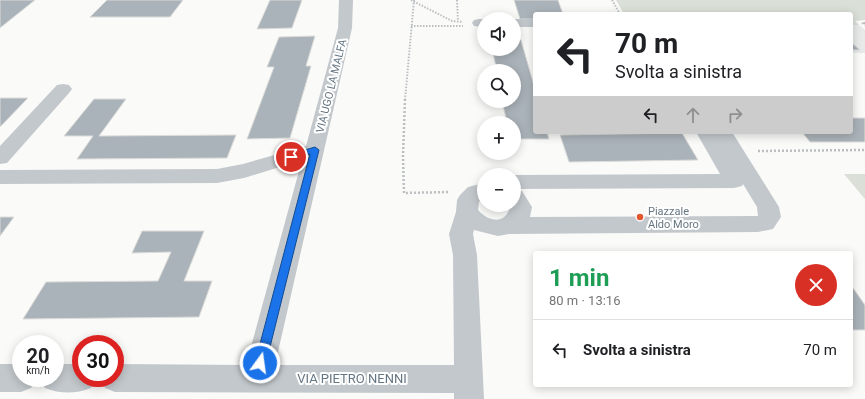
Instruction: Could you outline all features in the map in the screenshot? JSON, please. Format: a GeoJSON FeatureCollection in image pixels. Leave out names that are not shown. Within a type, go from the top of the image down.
{"type":"FeatureCollection","features":[{"type":"Feature","properties":{"kind":"street","name":"VIA UGO LA MALFA"},"geometry":{"type":"LineString","coordinates":[[256,378],[345,28],[346,0]]}},
{"type":"Feature","properties":{"kind":"street","name":"VIA UGO LA MALFA"},"geometry":{"type":"LineString","coordinates":[[345,28],[360,0]]}},
{"type":"Feature","properties":{"kind":"street"},"geometry":{"type":"LineString","coordinates":[[521,23],[533,23]]}},
{"type":"Feature","properties":{"kind":"street"},"geometry":{"type":"LineString","coordinates":[[0,158],[63,89]]}},
{"type":"Feature","properties":{"kind":"street"},"geometry":{"type":"LineString","coordinates":[[707,134],[734,181]]}},
{"type":"Feature","properties":{"kind":"street"},"geometry":{"type":"LineString","coordinates":[[476,198],[475,222],[499,227],[762,224],[769,220],[770,217],[765,202],[723,134]]}},
{"type":"Feature","properties":{"kind":"street"},"geometry":{"type":"LineString","coordinates":[[0,177],[217,176],[244,171],[315,150]]}},
{"type":"Feature","properties":{"kind":"street"},"geometry":{"type":"LineString","coordinates":[[521,182],[734,181],[749,186],[758,193],[765,202]]}},
{"type":"Feature","properties":{"kind":"street"},"geometry":{"type":"LineString","coordinates":[[468,389],[465,255],[461,234],[476,198]]}},
{"type":"Feature","properties":{"kind":"street"},"geometry":{"type":"LineString","coordinates":[[465,255],[476,236],[514,223],[521,212]]}},
{"type":"Feature","properties":{"kind":"street"},"geometry":{"type":"LineString","coordinates":[[0,378],[12,378]]}},
{"type":"Feature","properties":{"kind":"street","name":"VIA PIETRO NENNI"},"geometry":{"type":"LineString","coordinates":[[124,378],[256,378],[468,389]]}},
{"type":"Feature","properties":{"kind":"path"},"geometry":{"type":"LineString","coordinates":[[476,198],[404,193],[402,156],[404,108],[413,0],[452,21],[477,24]]}},
{"type":"Feature","properties":{"kind":"path"},"geometry":{"type":"LineString","coordinates":[[457,0],[458,22]]}},
{"type":"Feature","properties":{"kind":"path"},"geometry":{"type":"LineString","coordinates":[[612,0],[619,12]]}},
{"type":"Feature","properties":{"kind":"path"},"geometry":{"type":"LineString","coordinates":[[411,26],[477,25]]}},
{"type":"Feature","properties":{"kind":"path"},"geometry":{"type":"LineString","coordinates":[[734,151],[865,150]]}},
{"type":"Feature","properties":{"kind":"shaded area"},"geometry":{"type":"Polygon","coordinates":[[[616,0],[865,0],[865,20],[855,21],[859,25],[853,25],[853,12],[623,12],[616,0]]]}},
{"type":"Feature","properties":{"kind":"shaded area"},"geometry":{"type":"Polygon","coordinates":[[[853,25],[859,25],[865,30],[865,53],[853,53],[853,25]]]}},
{"type":"Feature","properties":{"kind":"shaded area"},"geometry":{"type":"Polygon","coordinates":[[[844,174],[865,174],[865,199],[844,174]]]}},
{"type":"Feature","properties":{"kind":"building"},"geometry":{"type":"Polygon","coordinates":[[[0,0],[35,0],[0,28],[0,0]]]}},
{"type":"Feature","properties":{"kind":"building"},"geometry":{"type":"Polygon","coordinates":[[[107,0],[183,0],[170,17],[90,17],[107,0]]]}},
{"type":"Feature","properties":{"kind":"building"},"geometry":{"type":"Polygon","coordinates":[[[270,0],[302,0],[292,28],[257,29],[270,0]]]}},
{"type":"Feature","properties":{"kind":"building"},"geometry":{"type":"Polygon","coordinates":[[[514,0],[558,0],[562,12],[533,12],[533,19],[521,19],[521,12],[518,12],[514,0]]]}},
{"type":"Feature","properties":{"kind":"building"},"geometry":{"type":"Polygon","coordinates":[[[315,36],[306,66],[311,66],[290,138],[247,139],[274,67],[267,67],[279,37],[315,36]]]}},
{"type":"Feature","properties":{"kind":"building"},"geometry":{"type":"Polygon","coordinates":[[[521,40],[533,82],[533,134],[548,134],[549,139],[521,139],[521,116],[505,116],[504,108],[521,108],[521,64],[495,64],[494,56],[521,56],[521,40]]]}},
{"type":"Feature","properties":{"kind":"building"},"geometry":{"type":"Polygon","coordinates":[[[853,44],[860,50],[853,50],[853,44]]]}},
{"type":"Feature","properties":{"kind":"building"},"geometry":{"type":"Polygon","coordinates":[[[0,98],[28,98],[0,127],[0,98]]]}},
{"type":"Feature","properties":{"kind":"building"},"geometry":{"type":"Polygon","coordinates":[[[94,99],[126,99],[99,136],[236,135],[227,158],[77,159],[93,136],[64,136],[94,99]]]}},
{"type":"Feature","properties":{"kind":"building"},"geometry":{"type":"Polygon","coordinates":[[[853,118],[865,118],[865,142],[810,142],[804,134],[853,134],[853,118]]]}},
{"type":"Feature","properties":{"kind":"building"},"geometry":{"type":"Polygon","coordinates":[[[683,134],[698,160],[569,162],[560,135],[683,134]]]}},
{"type":"Feature","properties":{"kind":"building"},"geometry":{"type":"Polygon","coordinates":[[[0,217],[14,217],[0,236],[0,217]]]}},
{"type":"Feature","properties":{"kind":"building"},"geometry":{"type":"Polygon","coordinates":[[[142,231],[204,231],[184,281],[212,281],[199,317],[23,319],[46,282],[158,281],[171,252],[132,253],[142,231]]]}},
{"type":"Feature","properties":{"kind":"building"},"geometry":{"type":"Polygon","coordinates":[[[853,288],[865,305],[865,330],[853,330],[853,288]]]}},
{"type":"Feature","properties":{"kind":"place","name":"Piazzale Aldo Moro"},"geometry":{"type":"Point","coordinates":[640,217]}},
{"type":"Feature","properties":{"kind":"route"},"geometry":{"type":"LineString","coordinates":[[260,363],[315,150],[291,157]]}}]}
